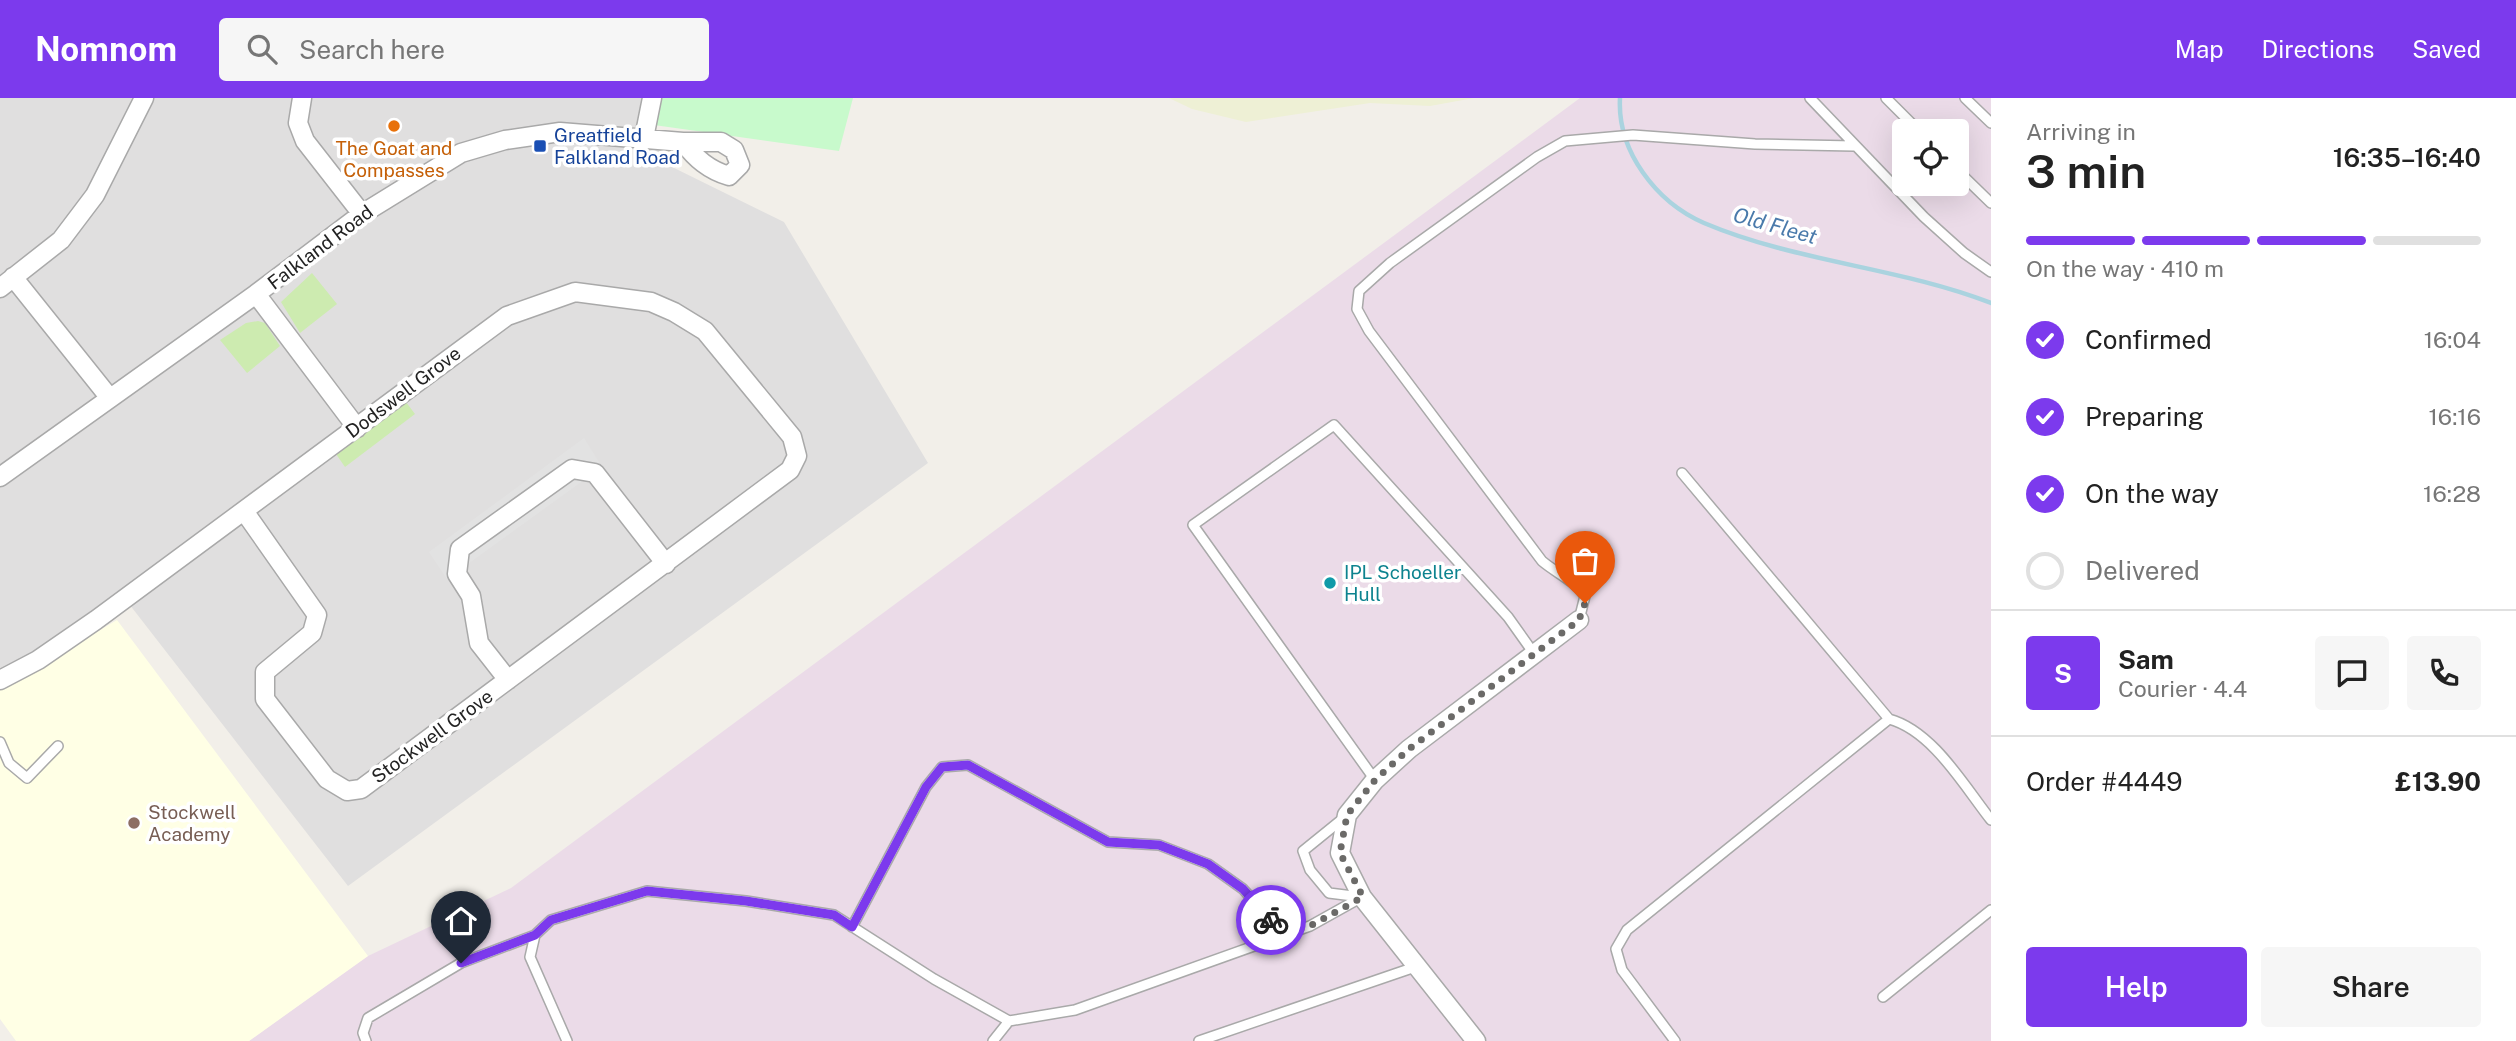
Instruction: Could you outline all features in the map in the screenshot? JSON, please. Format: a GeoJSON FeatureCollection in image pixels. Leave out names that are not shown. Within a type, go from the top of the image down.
{"type":"FeatureCollection","features":[{"type":"Feature","properties":{"kind":"street"},"geometry":{"type":"LineString","coordinates":[[109,397],[7,282],[61,240],[95,195],[144,98]]}},
{"type":"Feature","properties":{"kind":"street"},"geometry":{"type":"LineString","coordinates":[[302,98],[298,123],[306,141],[362,214]]}},
{"type":"Feature","properties":{"kind":"street"},"geometry":{"type":"LineString","coordinates":[[644,138],[652,98]]}},
{"type":"Feature","properties":{"kind":"street","name":"Falkland Road"},"geometry":{"type":"LineString","coordinates":[[0,477],[256,294],[362,214],[461,153],[505,141],[560,132],[683,142]]}},
{"type":"Feature","properties":{"kind":"street","name":"Dodswell Grove"},"geometry":{"type":"LineString","coordinates":[[0,680],[38,660],[87,627],[357,428],[445,359],[507,316],[575,292],[650,302],[674,312],[705,331],[792,437],[797,456]]}},
{"type":"Feature","properties":{"kind":"street"},"geometry":{"type":"LineString","coordinates":[[256,294],[357,428]]}},
{"type":"Feature","properties":{"kind":"street","name":"Stockwell Grove"},"geometry":{"type":"LineString","coordinates":[[244,510],[317,615],[312,633],[265,672],[265,699],[327,779],[347,792],[361,789],[666,564],[790,470],[797,456]]}},
{"type":"Feature","properties":{"kind":"street"},"geometry":{"type":"LineString","coordinates":[[508,680],[480,643],[471,596],[457,573],[460,550],[501,519],[572,469],[595,473],[666,564]]}},
{"type":"Feature","properties":{"kind":"street"},"geometry":{"type":"LineString","coordinates":[[1476,1041],[1363,897],[1340,853],[1347,815],[1375,780],[1409,749],[1579,620]]}},
{"type":"Feature","properties":{"kind":"lane"},"geometry":{"type":"LineString","coordinates":[[1810,98],[1854,146],[1944,235],[1991,272]]}},
{"type":"Feature","properties":{"kind":"lane"},"geometry":{"type":"LineString","coordinates":[[1886,98],[1907,119]]}},
{"type":"Feature","properties":{"kind":"lane"},"geometry":{"type":"LineString","coordinates":[[1965,98],[1991,123]]}},
{"type":"Feature","properties":{"kind":"lane"},"geometry":{"type":"LineString","coordinates":[[1579,620],[1585,603],[1581,592],[1542,561],[1369,331],[1357,309],[1359,291],[1370,278],[1537,157],[1565,141],[1633,135],[1755,144],[1854,146]]}},
{"type":"Feature","properties":{"kind":"lane"},"geometry":{"type":"LineString","coordinates":[[1969,182],[1991,203]]}},
{"type":"Feature","properties":{"kind":"lane"},"geometry":{"type":"LineString","coordinates":[[1375,780],[1193,525],[1334,425],[1508,617],[1535,655]]}},
{"type":"Feature","properties":{"kind":"lane"},"geometry":{"type":"LineString","coordinates":[[1682,473],[1889,719],[1907,724],[1942,759],[1991,820]]}},
{"type":"Feature","properties":{"kind":"lane"},"geometry":{"type":"LineString","coordinates":[[1675,1041],[1622,970],[1616,949],[1627,930],[1889,719]]}},
{"type":"Feature","properties":{"kind":"lane"},"geometry":{"type":"LineString","coordinates":[[0,742],[9,763],[27,778],[58,746]]}},
{"type":"Feature","properties":{"kind":"lane"},"geometry":{"type":"LineString","coordinates":[[852,927],[926,787],[942,767],[968,765],[1108,842],[1159,845],[1208,864],[1243,889],[1284,935]]}},
{"type":"Feature","properties":{"kind":"lane"},"geometry":{"type":"LineString","coordinates":[[1347,815],[1303,851],[1310,870],[1329,893],[1363,897]]}},
{"type":"Feature","properties":{"kind":"lane"},"geometry":{"type":"LineString","coordinates":[[366,1041],[363,1033],[368,1018],[461,963],[535,935],[551,920],[647,891],[746,901],[834,915],[934,979],[1009,1021],[1075,1010],[1310,926],[1363,897]]}},
{"type":"Feature","properties":{"kind":"lane"},"geometry":{"type":"LineString","coordinates":[[1883,997],[1991,911]]}},
{"type":"Feature","properties":{"kind":"lane"},"geometry":{"type":"LineString","coordinates":[[535,935],[530,957],[567,1041]]}},
{"type":"Feature","properties":{"kind":"lane"},"geometry":{"type":"LineString","coordinates":[[1199,1041],[1418,966]]}},
{"type":"Feature","properties":{"kind":"lane"},"geometry":{"type":"LineString","coordinates":[[993,1041],[1009,1021]]}},
{"type":"Feature","properties":{"kind":"shaded area"},"geometry":{"type":"Polygon","coordinates":[[[0,98],[657,98],[651,131],[664,163],[784,222],[928,463],[348,886],[126,600],[0,680],[0,98]]]}},
{"type":"Feature","properties":{"kind":"shaded area"},"geometry":{"type":"Polygon","coordinates":[[[1169,98],[1474,98],[1430,106],[1370,103],[1246,122],[1192,109],[1169,98]]]}},
{"type":"Feature","properties":{"kind":"shaded area"},"geometry":{"type":"Polygon","coordinates":[[[1580,98],[1991,98],[1991,1041],[249,1041],[368,956],[511,888],[1580,98]]]}},
{"type":"Feature","properties":{"kind":"shaded area"},"geometry":{"type":"Polygon","coordinates":[[[584,438],[602,467],[447,579],[429,552],[584,438]]]}},
{"type":"Feature","properties":{"kind":"shaded area","name":"Stockwell Academy"},"geometry":{"type":"Polygon","coordinates":[[[117,620],[368,956],[249,1041],[16,1041],[0,1019],[0,689],[117,620]]]}},
{"type":"Feature","properties":{"kind":"green space"},"geometry":{"type":"Polygon","coordinates":[[[659,98],[853,98],[839,151],[654,125],[659,98]]]}},
{"type":"Feature","properties":{"kind":"green space"},"geometry":{"type":"Polygon","coordinates":[[[312,273],[337,304],[300,333],[281,302],[312,273]]]}},
{"type":"Feature","properties":{"kind":"green space"},"geometry":{"type":"Polygon","coordinates":[[[246,323],[265,323],[280,346],[247,373],[220,340],[246,323]]]}},
{"type":"Feature","properties":{"kind":"green space"},"geometry":{"type":"Polygon","coordinates":[[[406,402],[415,414],[345,467],[336,454],[406,402]]]}},
{"type":"Feature","properties":{"kind":"waterway","name":"Old Fleet"},"geometry":{"type":"LineString","coordinates":[[1620,98],[1625,137],[1633,155],[1656,188],[1686,214],[1739,236],[1775,247],[1920,281],[1991,303]]}},
{"type":"Feature","properties":{"kind":"way so far"},"geometry":{"type":"LineString","coordinates":[[1271,920],[1284,935],[1310,926],[1363,897],[1340,853],[1347,815],[1375,780],[1409,749],[1579,620],[1585,603]]}},
{"type":"Feature","properties":{"kind":"place","name":"The Goat and Compasses"},"geometry":{"type":"Point","coordinates":[394,126]}},
{"type":"Feature","properties":{"kind":"place","name":"Greatfield Falkland Road"},"geometry":{"type":"Point","coordinates":[540,146]}},
{"type":"Feature","properties":{"kind":"place","name":"IPL Schoeller Hull"},"geometry":{"type":"Point","coordinates":[1330,583]}},
{"type":"Feature","properties":{"kind":"place","name":"Stockwell Academy"},"geometry":{"type":"Point","coordinates":[134,823]}},
{"type":"Feature","properties":{"kind":"route"},"geometry":{"type":"LineString","coordinates":[[461,963],[535,935],[551,920],[647,891],[746,901],[834,915],[852,927],[926,787],[942,767],[968,765],[1108,842],[1159,845],[1208,864],[1243,889],[1271,920]]}}]}
